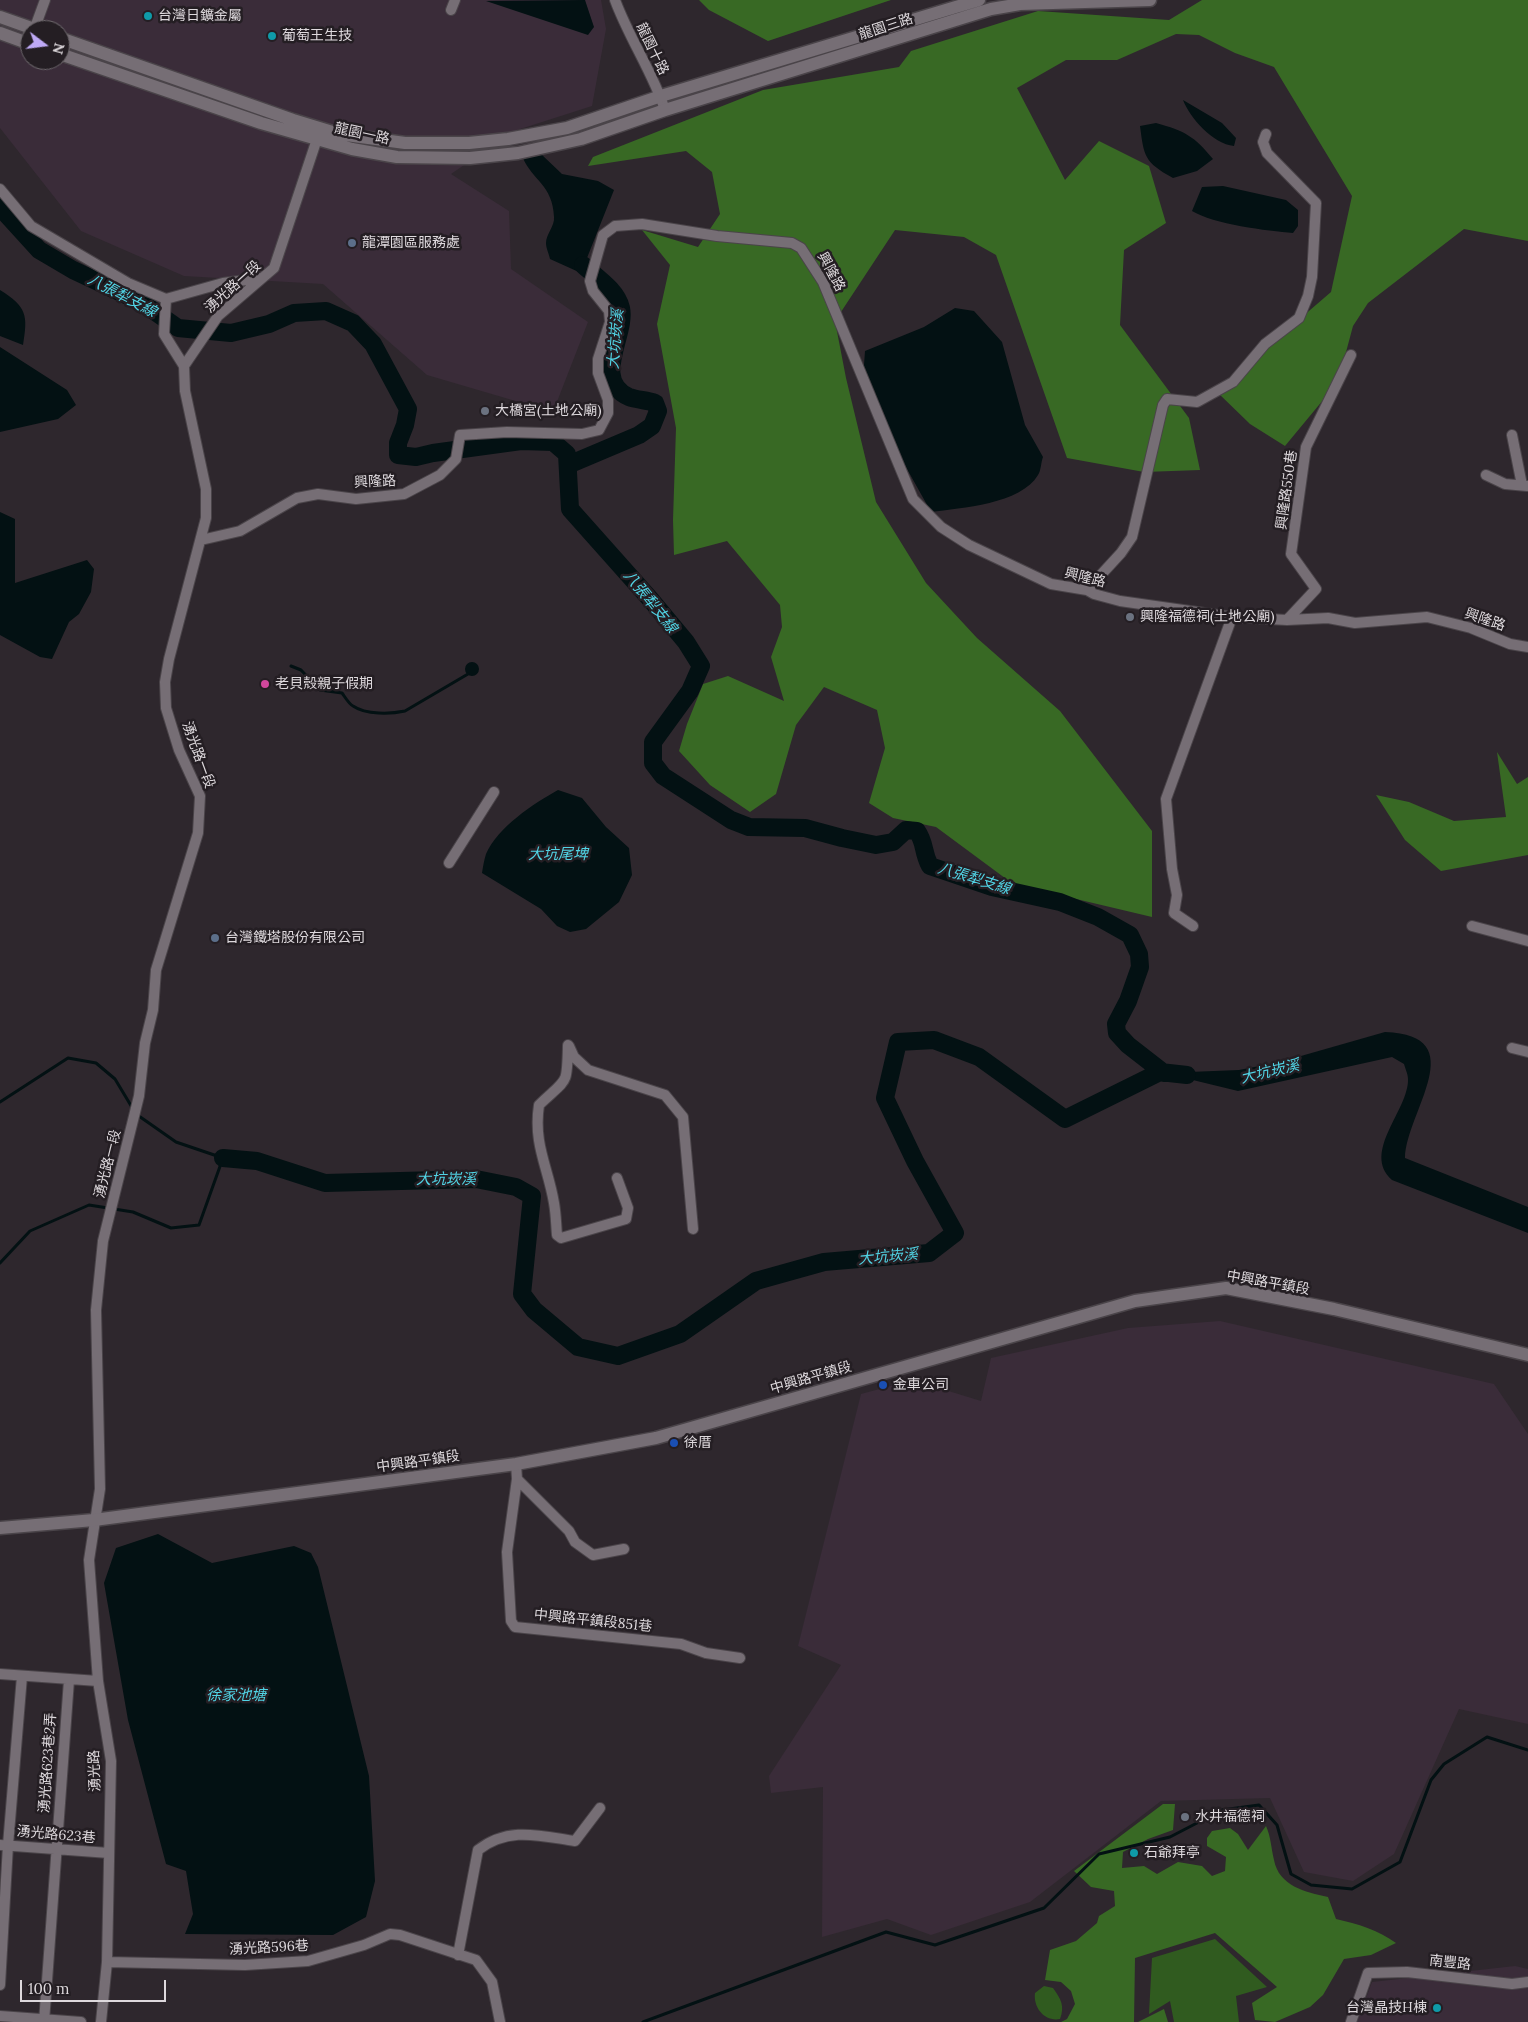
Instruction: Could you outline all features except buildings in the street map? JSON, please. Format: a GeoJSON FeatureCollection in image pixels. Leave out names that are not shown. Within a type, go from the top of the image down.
{"type":"FeatureCollection","features":[{"type":"Feature","properties":{"kind":"street"},"geometry":{"type":"LineString","coordinates":[[38,20],[45,0]]}},
{"type":"Feature","properties":{"kind":"street","name":"龍園十路"},"geometry":{"type":"LineString","coordinates":[[615,0],[635,48],[661,96],[665,110]]}},
{"type":"Feature","properties":{"kind":"street","name":"龍園三路"},"geometry":{"type":"LineString","coordinates":[[661,96],[979,0]]}},
{"type":"Feature","properties":{"kind":"street","name":"龍園三路"},"geometry":{"type":"LineString","coordinates":[[665,110],[991,9],[1020,4],[1150,0]]}},
{"type":"Feature","properties":{"kind":"street"},"geometry":{"type":"LineString","coordinates":[[0,17],[20,24]]}},
{"type":"Feature","properties":{"kind":"street"},"geometry":{"type":"LineString","coordinates":[[0,33],[20,40]]}},
{"type":"Feature","properties":{"kind":"street","name":"龍園一路"},"geometry":{"type":"LineString","coordinates":[[70,42],[319,134],[397,157],[484,157],[518,153],[581,140],[665,110]]}},
{"type":"Feature","properties":{"kind":"street","name":"龍園一路"},"geometry":{"type":"LineString","coordinates":[[70,57],[262,123],[319,134],[405,143],[469,143],[508,139],[567,128],[661,96]]}},
{"type":"Feature","properties":{"kind":"street","name":"湧光路一段"},"geometry":{"type":"LineString","coordinates":[[94,1520],[100,1489],[96,1310],[103,1241],[139,1096],[156,970],[198,833],[200,796],[179,750],[166,708],[165,682],[176,627],[206,518],[206,489],[185,390],[184,366],[195,347],[218,316],[274,268],[319,134]]}},
{"type":"Feature","properties":{"kind":"street"},"geometry":{"type":"LineString","coordinates":[[1087,590],[1121,554],[1132,536],[1166,399],[1197,402],[1233,382],[1265,344],[1299,318],[1305,303],[1312,277],[1316,203],[1307,196],[1268,153],[1263,142],[1266,134]]}},
{"type":"Feature","properties":{"kind":"street"},"geometry":{"type":"LineString","coordinates":[[0,189],[31,226],[128,283],[166,299],[223,283],[262,278]]}},
{"type":"Feature","properties":{"kind":"street","name":"興隆路"},"geometry":{"type":"LineString","coordinates":[[201,540],[240,531],[298,498],[318,494],[356,499],[404,494],[440,475],[456,459],[460,435],[507,432],[582,434],[599,430],[608,413],[608,400],[598,373],[598,359],[610,322],[609,312],[593,291],[590,281],[596,265],[603,234],[615,226],[630,224],[718,236],[792,243],[801,248],[823,282],[913,498],[941,527],[968,545],[1051,584],[1087,590],[1094,594],[1120,601],[1232,617],[1287,620],[1328,618],[1355,623],[1427,616],[1471,628],[1510,644],[1528,647]]}},
{"type":"Feature","properties":{"kind":"street"},"geometry":{"type":"LineString","coordinates":[[166,299],[164,334],[184,366]]}},
{"type":"Feature","properties":{"kind":"street","name":"興隆路550巷"},"geometry":{"type":"LineString","coordinates":[[1287,620],[1316,589],[1291,554],[1306,448],[1351,355]]}},
{"type":"Feature","properties":{"kind":"street"},"geometry":{"type":"LineString","coordinates":[[1486,475],[1505,484],[1525,486],[1512,435]]}},
{"type":"Feature","properties":{"kind":"street"},"geometry":{"type":"LineString","coordinates":[[1193,926],[1174,913],[1177,896],[1172,869],[1166,799],[1232,617]]}},
{"type":"Feature","properties":{"kind":"street"},"geometry":{"type":"LineString","coordinates":[[449,863],[494,792]]}},
{"type":"Feature","properties":{"kind":"street"},"geometry":{"type":"LineString","coordinates":[[1472,926],[1528,941]]}},
{"type":"Feature","properties":{"kind":"street"},"geometry":{"type":"LineString","coordinates":[[617,1178],[628,1208],[626,1219],[561,1238],[557,1235],[554,1203],[540,1155],[536,1119],[539,1105],[565,1083],[568,1074],[568,1045],[574,1056],[588,1070],[665,1095],[684,1117],[692,1229]]}},
{"type":"Feature","properties":{"kind":"street"},"geometry":{"type":"LineString","coordinates":[[1512,1048],[1528,1052]]}},
{"type":"Feature","properties":{"kind":"street","name":"中興路平鎮段"},"geometry":{"type":"LineString","coordinates":[[0,1528],[94,1520],[516,1464],[656,1438],[1135,1301],[1226,1288],[1334,1309],[1528,1355]]}},
{"type":"Feature","properties":{"kind":"street","name":"中興路平鎮段851巷"},"geometry":{"type":"LineString","coordinates":[[516,1464],[517,1479],[507,1552],[512,1621],[515,1627],[681,1644],[706,1653],[740,1658]]}},
{"type":"Feature","properties":{"kind":"street"},"geometry":{"type":"LineString","coordinates":[[517,1479],[569,1531],[575,1542],[593,1555],[624,1549]]}},
{"type":"Feature","properties":{"kind":"street","name":"湧光路"},"geometry":{"type":"LineString","coordinates":[[94,1520],[89,1560],[98,1681],[111,1761],[107,1962],[101,2022]]}},
{"type":"Feature","properties":{"kind":"street"},"geometry":{"type":"LineString","coordinates":[[0,1674],[98,1681]]}},
{"type":"Feature","properties":{"kind":"street"},"geometry":{"type":"LineString","coordinates":[[0,1985],[4,1845],[22,1676]]}},
{"type":"Feature","properties":{"kind":"street","name":"湧光路623巷2弄"},"geometry":{"type":"LineString","coordinates":[[44,2020],[69,1680]]}},
{"type":"Feature","properties":{"kind":"street"},"geometry":{"type":"LineString","coordinates":[[458,1955],[478,1850],[487,1844],[517,1833],[575,1841],[600,1808]]}},
{"type":"Feature","properties":{"kind":"street","name":"湧光路623巷"},"geometry":{"type":"LineString","coordinates":[[4,1845],[109,1853]]}},
{"type":"Feature","properties":{"kind":"street","name":"湧光路596巷"},"geometry":{"type":"LineString","coordinates":[[107,1962],[245,1965],[308,1961],[364,1945],[390,1934],[476,1960],[492,1982],[500,2022]]}},
{"type":"Feature","properties":{"kind":"street","name":"南豐路"},"geometry":{"type":"LineString","coordinates":[[1351,2022],[1368,1973],[1407,1972],[1512,1984],[1528,1982]]}},
{"type":"Feature","properties":{"kind":"street"},"geometry":{"type":"LineString","coordinates":[[0,2016],[81,2022]]}},
{"type":"Feature","properties":{"kind":"shaded area"},"geometry":{"type":"Polygon","coordinates":[[[0,0],[601,0],[606,29],[592,106],[514,131],[451,174],[509,211],[511,269],[588,322],[553,412],[427,375],[323,284],[184,276],[81,231],[0,128],[0,0]]]}},
{"type":"Feature","properties":{"kind":"shaded area"},"geometry":{"type":"Polygon","coordinates":[[[1220,1321],[1494,1384],[1528,1434],[1528,1724],[1459,1709],[1394,1854],[1353,1881],[1304,1872],[1270,1798],[1161,1801],[1030,1902],[931,1935],[887,1919],[822,1937],[823,1787],[771,1793],[769,1776],[841,1665],[798,1646],[861,1394],[928,1376],[942,1389],[981,1401],[991,1358],[1128,1328],[1220,1321]]]}},
{"type":"Feature","properties":{"kind":"shaded area"},"geometry":{"type":"Polygon","coordinates":[[[1515,1966],[1528,1969],[1528,2022],[1357,2022],[1372,1982],[1515,1966]]]}},
{"type":"Feature","properties":{"kind":"green space"},"geometry":{"type":"Polygon","coordinates":[[[699,0],[891,0],[768,41],[709,10],[699,0]]]}},
{"type":"Feature","properties":{"kind":"green space"},"geometry":{"type":"Polygon","coordinates":[[[1202,0],[1528,0],[1528,241],[1464,229],[1368,303],[1353,326],[1338,382],[1285,446],[1250,424],[1216,391],[1331,292],[1352,196],[1274,67],[1235,53],[1199,35],[1176,34],[1117,60],[1066,60],[1017,88],[1065,180],[1099,141],[1149,166],[1166,223],[1124,250],[1120,325],[1189,418],[1200,470],[1144,472],[1067,458],[996,255],[964,237],[895,230],[835,321],[846,378],[876,502],[926,583],[977,638],[1060,711],[1152,831],[1152,917],[1013,884],[936,827],[893,818],[869,803],[885,748],[877,710],[824,687],[796,725],[776,794],[750,812],[710,785],[679,751],[687,724],[703,684],[728,676],[784,701],[771,657],[782,627],[780,605],[727,541],[674,555],[673,520],[676,428],[657,324],[670,265],[642,230],[698,247],[720,214],[712,172],[686,151],[588,166],[593,157],[763,90],[899,67],[911,51],[1038,11],[1169,20],[1202,0]]]}},
{"type":"Feature","properties":{"kind":"green space"},"geometry":{"type":"Polygon","coordinates":[[[1497,752],[1517,784],[1528,777],[1528,855],[1441,871],[1405,840],[1376,795],[1409,802],[1454,821],[1506,817],[1497,752]]]}},
{"type":"Feature","properties":{"kind":"green space"},"geometry":{"type":"Polygon","coordinates":[[[1163,1804],[1175,1804],[1173,1830],[1148,1839],[1123,1852],[1122,1868],[1144,1866],[1157,1874],[1178,1862],[1202,1866],[1212,1876],[1225,1871],[1226,1857],[1207,1846],[1207,1838],[1212,1831],[1230,1828],[1238,1834],[1248,1850],[1266,1826],[1277,1869],[1287,1882],[1302,1890],[1328,1897],[1336,1919],[1368,1928],[1396,1943],[1371,1955],[1344,1959],[1323,1995],[1310,2007],[1275,2022],[1255,2020],[1252,2003],[1277,1987],[1215,1933],[1135,1958],[1134,2022],[1061,2022],[1067,2019],[1075,2004],[1071,1991],[1061,1982],[1045,1980],[1050,1950],[1076,1941],[1097,1923],[1099,1916],[1115,1906],[1114,1891],[1091,1887],[1074,1871],[1163,1804]]]}},
{"type":"Feature","properties":{"kind":"green space"},"geometry":{"type":"Polygon","coordinates":[[[1215,1939],[1267,1987],[1236,1996],[1239,2022],[1174,2022],[1170,2001],[1149,2014],[1152,1958],[1215,1939]]]}},
{"type":"Feature","properties":{"kind":"green space"},"geometry":{"type":"Polygon","coordinates":[[[1044,1986],[1053,1988],[1060,1999],[1062,2010],[1060,2019],[1049,2018],[1038,2009],[1035,1993],[1044,1986]]]}},
{"type":"Feature","properties":{"kind":"green space"},"geometry":{"type":"Polygon","coordinates":[[[1164,2009],[1168,2022],[1138,2022],[1164,2009]]]}},
{"type":"Feature","properties":{"kind":"water"},"geometry":{"type":"Polygon","coordinates":[[[585,0],[594,27],[588,35],[486,1],[585,0]]]}},
{"type":"Feature","properties":{"kind":"water"},"geometry":{"type":"Polygon","coordinates":[[[1183,100],[1222,123],[1236,138],[1234,146],[1218,140],[1203,129],[1186,107],[1183,100]]]}},
{"type":"Feature","properties":{"kind":"water"},"geometry":{"type":"Polygon","coordinates":[[[1156,123],[1188,135],[1213,159],[1197,171],[1173,178],[1163,172],[1147,157],[1141,136],[1140,126],[1156,123]]]}},
{"type":"Feature","properties":{"kind":"water"},"geometry":{"type":"Polygon","coordinates":[[[541,154],[562,174],[598,181],[614,190],[581,273],[550,259],[546,243],[554,220],[553,206],[546,190],[523,158],[541,154]]]}},
{"type":"Feature","properties":{"kind":"water"},"geometry":{"type":"Polygon","coordinates":[[[1223,186],[1286,200],[1298,210],[1298,226],[1293,233],[1256,229],[1213,220],[1192,211],[1202,187],[1223,186]]]}},
{"type":"Feature","properties":{"kind":"water"},"geometry":{"type":"Polygon","coordinates":[[[0,290],[16,302],[24,313],[23,345],[0,336],[0,290]]]}},
{"type":"Feature","properties":{"kind":"water"},"geometry":{"type":"Polygon","coordinates":[[[955,308],[974,311],[1002,342],[1025,425],[1043,457],[1038,475],[1030,485],[1018,492],[989,503],[931,512],[902,460],[863,379],[865,351],[924,327],[955,308]]]}},
{"type":"Feature","properties":{"kind":"water"},"geometry":{"type":"Polygon","coordinates":[[[0,347],[67,390],[76,405],[58,419],[0,432],[0,347]]]}},
{"type":"Feature","properties":{"kind":"water"},"geometry":{"type":"Polygon","coordinates":[[[0,512],[15,519],[15,583],[87,560],[94,569],[91,592],[79,614],[69,622],[52,659],[40,657],[0,635],[0,512]]]}},
{"type":"Feature","properties":{"kind":"water"},"geometry":{"type":"Polygon","coordinates":[[[472,662],[477,664],[479,669],[477,674],[472,676],[467,674],[465,669],[467,664],[472,662]]]}},
{"type":"Feature","properties":{"kind":"water","name":"大坑尾埤"},"geometry":{"type":"Polygon","coordinates":[[[558,790],[582,798],[606,827],[629,848],[632,875],[619,902],[586,929],[570,932],[557,926],[541,909],[482,873],[486,854],[507,826],[527,809],[558,790]]]}},
{"type":"Feature","properties":{"kind":"water"},"geometry":{"type":"Polygon","coordinates":[[[1385,1032],[1411,1036],[1426,1046],[1431,1061],[1429,1079],[1408,1140],[1405,1158],[1528,1207],[1528,1233],[1392,1180],[1384,1169],[1382,1157],[1384,1144],[1402,1104],[1408,1079],[1404,1064],[1392,1057],[1238,1091],[1164,1073],[1239,1070],[1280,1062],[1385,1032]]]}},
{"type":"Feature","properties":{"kind":"water","name":"徐家池塘"},"geometry":{"type":"Polygon","coordinates":[[[158,1534],[212,1563],[294,1546],[311,1553],[318,1567],[369,1776],[375,1881],[366,1917],[333,1935],[185,1934],[193,1914],[186,1871],[166,1864],[128,1720],[104,1583],[116,1548],[158,1534]]]}},
{"type":"Feature","properties":{"kind":"waterway","name":"八張犁支線"},"geometry":{"type":"LineString","coordinates":[[0,207],[39,250],[73,270],[141,302],[178,328],[231,333],[269,324],[294,313],[326,311],[353,323],[373,344],[408,409],[405,425],[398,443],[398,455],[416,457],[521,441],[553,442],[567,454],[570,509],[651,600],[686,642],[701,666],[690,691],[653,742],[653,763],[663,776],[731,820],[749,827],[805,828],[876,845],[893,842],[906,830],[917,831],[922,840],[930,866],[992,887],[1060,902],[1098,917],[1130,935],[1139,954],[1140,967],[1128,1001],[1116,1024],[1117,1033],[1128,1045],[1164,1073]]}},
{"type":"Feature","properties":{"kind":"waterway","name":"大坑崁溪"},"geometry":{"type":"LineString","coordinates":[[568,465],[639,435],[652,426],[658,411],[655,403],[629,397],[618,389],[613,380],[611,368],[622,319],[621,308],[619,301],[611,290],[583,265]]}},
{"type":"Feature","properties":{"kind":"waterway"},"geometry":{"type":"LineString","coordinates":[[291,666],[301,670],[320,690],[342,693],[358,709],[379,713],[405,711],[468,674]]}},
{"type":"Feature","properties":{"kind":"waterway","name":"大坑崁溪"},"geometry":{"type":"LineString","coordinates":[[223,1158],[257,1161],[325,1183],[476,1179],[516,1187],[532,1196],[522,1294],[534,1310],[578,1347],[618,1356],[680,1334],[756,1281],[824,1262],[929,1253],[955,1233],[915,1161],[885,1098],[898,1042],[934,1040],[979,1057],[1065,1119],[1160,1072],[1187,1075]]}},
{"type":"Feature","properties":{"kind":"waterway","name":"大坑崁溪"},"geometry":{"type":"LineString","coordinates":[[0,1102],[68,1058],[96,1063],[115,1079],[133,1109]]}},
{"type":"Feature","properties":{"kind":"waterway"},"geometry":{"type":"LineString","coordinates":[[0,1263],[30,1231],[89,1205],[133,1212],[171,1228],[199,1225],[223,1158],[176,1142],[136,1114]]}},
{"type":"Feature","properties":{"kind":"waterway"},"geometry":{"type":"LineString","coordinates":[[643,2022],[886,1932],[935,1945],[1044,1908],[1099,1854],[1170,1837],[1222,1810],[1259,1805],[1277,1825],[1291,1874],[1311,1885],[1352,1889],[1400,1862],[1431,1780],[1444,1764],[1487,1737],[1528,1750]]}},
{"type":"Feature","properties":{"kind":"place","name":"台灣日鑛金屬"},"geometry":{"type":"Point","coordinates":[148,16]}},
{"type":"Feature","properties":{"kind":"place","name":"葡萄王生技"},"geometry":{"type":"Point","coordinates":[272,36]}},
{"type":"Feature","properties":{"kind":"place","name":"龍潭園區服務處"},"geometry":{"type":"Point","coordinates":[352,243]}},
{"type":"Feature","properties":{"kind":"place","name":"大橋宮(土地公廟)"},"geometry":{"type":"Point","coordinates":[485,411]}},
{"type":"Feature","properties":{"kind":"place","name":"興隆福德祠(土地公廟)"},"geometry":{"type":"Point","coordinates":[1130,617]}},
{"type":"Feature","properties":{"kind":"place","name":"老貝殼親子假期"},"geometry":{"type":"Point","coordinates":[265,684]}},
{"type":"Feature","properties":{"kind":"place","name":"台灣鐵塔股份有限公司"},"geometry":{"type":"Point","coordinates":[215,938]}},
{"type":"Feature","properties":{"kind":"place","name":"金車公司"},"geometry":{"type":"Point","coordinates":[883,1385]}},
{"type":"Feature","properties":{"kind":"place","name":"徐厝"},"geometry":{"type":"Point","coordinates":[674,1443]}},
{"type":"Feature","properties":{"kind":"place","name":"水井福德祠"},"geometry":{"type":"Point","coordinates":[1185,1817]}},
{"type":"Feature","properties":{"kind":"place","name":"石爺拜亭"},"geometry":{"type":"Point","coordinates":[1134,1853]}},
{"type":"Feature","properties":{"kind":"place","name":"台灣晶技H棟"},"geometry":{"type":"Point","coordinates":[1437,2008]}}]}
